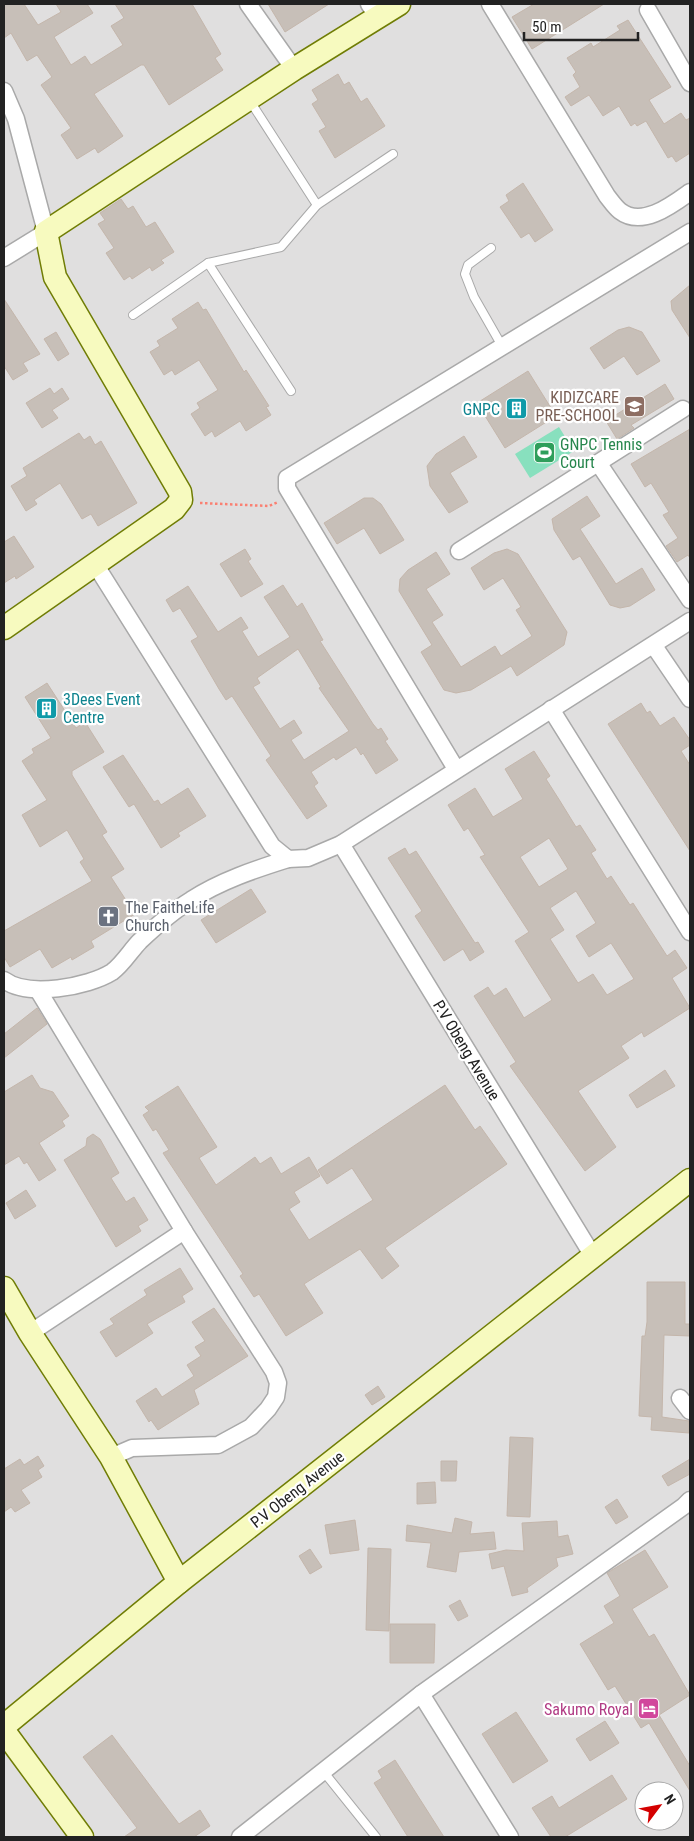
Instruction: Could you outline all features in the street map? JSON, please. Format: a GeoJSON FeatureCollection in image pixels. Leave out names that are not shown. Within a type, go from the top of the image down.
{"type":"FeatureCollection","features":[{"type":"Feature","properties":{"kind":"street"},"geometry":{"type":"LineString","coordinates":[[248,4],[294,69]]}},
{"type":"Feature","properties":{"kind":"street"},"geometry":{"type":"LineString","coordinates":[[4,258],[294,69],[374,10],[400,4]]}},
{"type":"Feature","properties":{"kind":"street"},"geometry":{"type":"LineString","coordinates":[[490,4],[606,196],[620,211],[644,217],[664,210],[690,192]]}},
{"type":"Feature","properties":{"kind":"street"},"geometry":{"type":"LineString","coordinates":[[648,10],[690,83]]}},
{"type":"Feature","properties":{"kind":"street"},"geometry":{"type":"LineString","coordinates":[[4,91],[16,120],[46,232],[55,277],[180,492],[181,500],[174,509],[4,628]]}},
{"type":"Feature","properties":{"kind":"street"},"geometry":{"type":"LineString","coordinates":[[456,769],[287,488],[287,478],[690,232]]}},
{"type":"Feature","properties":{"kind":"street"},"geometry":{"type":"LineString","coordinates":[[459,551],[683,409]]}},
{"type":"Feature","properties":{"kind":"street"},"geometry":{"type":"LineString","coordinates":[[599,464],[690,600]]}},
{"type":"Feature","properties":{"kind":"street"},"geometry":{"type":"LineString","coordinates":[[95,564],[272,846],[288,859]]}},
{"type":"Feature","properties":{"kind":"street"},"geometry":{"type":"LineString","coordinates":[[4,980],[11,985],[38,990],[80,985],[113,971],[140,941],[191,900],[252,871],[288,859],[308,858],[341,844],[456,769],[690,622]]}},
{"type":"Feature","properties":{"kind":"street"},"geometry":{"type":"LineString","coordinates":[[654,646],[690,699]]}},
{"type":"Feature","properties":{"kind":"street"},"geometry":{"type":"LineString","coordinates":[[551,709],[690,932]]}},
{"type":"Feature","properties":{"kind":"street","name":"P.V Obeng Avenue"},"geometry":{"type":"LineString","coordinates":[[341,844],[593,1256]]}},
{"type":"Feature","properties":{"kind":"street"},"geometry":{"type":"LineString","coordinates":[[38,990],[184,1231],[274,1372],[278,1383],[276,1397],[251,1427],[218,1445],[132,1448],[111,1457]]}},
{"type":"Feature","properties":{"kind":"street","name":"P.V Obeng Avenue"},"geometry":{"type":"LineString","coordinates":[[4,1726],[179,1582],[690,1180]]}},
{"type":"Feature","properties":{"kind":"street"},"geometry":{"type":"LineString","coordinates":[[30,1333],[184,1231]]}},
{"type":"Feature","properties":{"kind":"street"},"geometry":{"type":"LineString","coordinates":[[4,1288],[30,1333],[111,1457],[179,1582]]}},
{"type":"Feature","properties":{"kind":"street"},"geometry":{"type":"LineString","coordinates":[[240,1837],[421,1694],[688,1508]]}},
{"type":"Feature","properties":{"kind":"street"},"geometry":{"type":"LineString","coordinates":[[421,1694],[510,1837]]}},
{"type":"Feature","properties":{"kind":"street"},"geometry":{"type":"LineString","coordinates":[[4,1731],[82,1837]]}},
{"type":"Feature","properties":{"kind":"lane"},"geometry":{"type":"LineString","coordinates":[[249,99],[317,205]]}},
{"type":"Feature","properties":{"kind":"lane"},"geometry":{"type":"LineString","coordinates":[[133,315],[208,263],[281,246],[317,205],[393,154]]}},
{"type":"Feature","properties":{"kind":"lane"},"geometry":{"type":"LineString","coordinates":[[492,248],[468,265],[465,274],[474,297],[502,346]]}},
{"type":"Feature","properties":{"kind":"lane"},"geometry":{"type":"LineString","coordinates":[[208,263],[291,391]]}},
{"type":"Feature","properties":{"kind":"lane"},"geometry":{"type":"LineString","coordinates":[[324,1771],[376,1837]]}},
{"type":"Feature","properties":{"kind":"path"},"geometry":{"type":"LineString","coordinates":[[181,500],[206,504],[269,506],[278,502],[287,488]]}},
{"type":"Feature","properties":{"kind":"shaded area"},"geometry":{"type":"Polygon","coordinates":[[[4,4],[690,4],[690,1837],[4,1837],[4,4]]]}},
{"type":"Feature","properties":{"kind":"green space","name":"GNPC Tennis Court"},"geometry":{"type":"Polygon","coordinates":[[[559,427],[574,451],[530,478],[515,454],[559,427]]]}},
{"type":"Feature","properties":{"kind":"building"},"geometry":{"type":"Polygon","coordinates":[[[4,4],[24,4],[38,25],[61,12],[56,4],[87,4],[93,13],[54,37],[71,65],[85,56],[91,65],[123,45],[111,26],[124,18],[115,4],[192,4],[221,54],[215,58],[223,70],[169,105],[144,65],[141,65],[94,94],[123,136],[98,153],[95,148],[77,159],[61,135],[71,128],[41,85],[52,77],[37,55],[27,61],[11,33],[4,38],[4,4]]]}},
{"type":"Feature","properties":{"kind":"building"},"geometry":{"type":"Polygon","coordinates":[[[268,4],[329,4],[285,32],[268,4]]]}},
{"type":"Feature","properties":{"kind":"building"},"geometry":{"type":"Polygon","coordinates":[[[534,4],[604,4],[532,49],[512,17],[534,4]]]}},
{"type":"Feature","properties":{"kind":"building"},"geometry":{"type":"Polygon","coordinates":[[[628,20],[671,87],[649,100],[664,124],[681,113],[686,120],[690,118],[690,153],[676,162],[672,156],[668,158],[646,121],[637,126],[635,123],[631,126],[619,106],[603,116],[589,95],[571,106],[565,97],[580,87],[573,75],[576,72],[567,58],[591,43],[593,47],[620,30],[617,26],[628,20]]]}},
{"type":"Feature","properties":{"kind":"building"},"geometry":{"type":"Polygon","coordinates":[[[338,74],[344,85],[349,82],[361,102],[367,98],[385,126],[335,158],[319,131],[326,127],[312,104],[318,100],[312,90],[338,74]]]}},
{"type":"Feature","properties":{"kind":"building"},"geometry":{"type":"Polygon","coordinates":[[[523,183],[553,230],[535,242],[529,233],[521,238],[500,207],[509,201],[506,195],[523,183]]]}},
{"type":"Feature","properties":{"kind":"building"},"geometry":{"type":"Polygon","coordinates":[[[121,199],[128,209],[133,206],[146,227],[155,222],[174,252],[161,260],[164,263],[152,271],[150,267],[132,279],[130,276],[124,280],[106,253],[114,248],[98,224],[105,220],[100,213],[121,199]]]}},
{"type":"Feature","properties":{"kind":"building"},"geometry":{"type":"Polygon","coordinates":[[[690,285],[690,338],[672,310],[671,301],[690,285]]]}},
{"type":"Feature","properties":{"kind":"building"},"geometry":{"type":"Polygon","coordinates":[[[4,299],[40,354],[23,363],[28,371],[13,380],[4,366],[4,299]]]}},
{"type":"Feature","properties":{"kind":"building"},"geometry":{"type":"Polygon","coordinates":[[[198,302],[203,310],[206,309],[244,372],[246,370],[269,406],[266,407],[271,415],[246,431],[240,421],[215,437],[212,431],[205,436],[191,414],[200,408],[197,403],[218,390],[199,360],[175,375],[172,370],[164,375],[150,352],[160,346],[157,341],[178,328],[172,319],[198,302]]]}},
{"type":"Feature","properties":{"kind":"building"},"geometry":{"type":"Polygon","coordinates":[[[629,327],[642,332],[660,361],[637,375],[624,356],[604,369],[590,348],[618,330],[629,327]]]}},
{"type":"Feature","properties":{"kind":"building"},"geometry":{"type":"Polygon","coordinates":[[[56,332],[69,354],[58,361],[44,339],[56,332]]]}},
{"type":"Feature","properties":{"kind":"building","name":"GNPC"},"geometry":{"type":"Polygon","coordinates":[[[528,371],[556,416],[505,448],[477,403],[528,371]]]}},
{"type":"Feature","properties":{"kind":"building","name":"KIDIZCARE PRE-SCHOOL"},"geometry":{"type":"Polygon","coordinates":[[[665,384],[674,399],[631,425],[634,428],[617,439],[606,421],[665,384]]]}},
{"type":"Feature","properties":{"kind":"building"},"geometry":{"type":"Polygon","coordinates":[[[50,388],[54,394],[62,388],[69,399],[52,410],[58,418],[42,428],[26,403],[50,388]]]}},
{"type":"Feature","properties":{"kind":"building"},"geometry":{"type":"Polygon","coordinates":[[[690,429],[690,558],[688,555],[677,562],[666,546],[678,538],[663,515],[669,512],[651,483],[645,487],[631,464],[690,429]]]}},
{"type":"Feature","properties":{"kind":"building"},"geometry":{"type":"Polygon","coordinates":[[[79,433],[84,440],[90,436],[95,445],[101,441],[137,503],[98,526],[91,514],[82,519],[60,483],[34,500],[37,504],[26,511],[11,486],[27,476],[23,468],[79,433]]]}},
{"type":"Feature","properties":{"kind":"building"},"geometry":{"type":"Polygon","coordinates":[[[464,436],[477,457],[450,473],[468,502],[449,513],[430,486],[427,466],[436,454],[464,436]]]}},
{"type":"Feature","properties":{"kind":"building"},"geometry":{"type":"Polygon","coordinates":[[[587,496],[600,516],[580,529],[616,584],[642,568],[655,590],[630,606],[620,608],[610,605],[580,556],[573,560],[554,530],[552,519],[587,496]]]}},
{"type":"Feature","properties":{"kind":"building"},"geometry":{"type":"Polygon","coordinates":[[[364,498],[373,498],[381,504],[404,540],[380,554],[364,528],[337,544],[324,523],[364,498]]]}},
{"type":"Feature","properties":{"kind":"building"},"geometry":{"type":"Polygon","coordinates":[[[14,536],[34,567],[16,579],[15,576],[4,583],[4,542],[14,536]]]}},
{"type":"Feature","properties":{"kind":"building"},"geometry":{"type":"Polygon","coordinates":[[[245,549],[251,559],[248,561],[263,584],[241,597],[220,564],[245,549]]]}},
{"type":"Feature","properties":{"kind":"building"},"geometry":{"type":"Polygon","coordinates":[[[507,549],[518,554],[567,632],[564,645],[517,676],[511,666],[471,690],[456,693],[444,690],[421,652],[432,645],[399,591],[400,579],[408,570],[436,552],[450,574],[426,589],[443,615],[432,622],[461,667],[495,646],[501,656],[532,636],[516,610],[521,607],[503,578],[484,590],[471,568],[494,553],[507,549]]]}},
{"type":"Feature","properties":{"kind":"building"},"geometry":{"type":"Polygon","coordinates":[[[283,585],[297,607],[302,603],[323,640],[320,641],[373,724],[378,730],[381,728],[388,739],[385,741],[398,760],[376,774],[363,753],[361,755],[356,747],[336,760],[334,757],[311,772],[318,783],[314,786],[327,806],[307,819],[266,760],[271,756],[232,696],[226,700],[219,689],[191,641],[198,637],[180,608],[173,612],[166,600],[188,586],[218,632],[241,617],[248,628],[242,631],[258,657],[290,637],[264,597],[283,585]],[[298,649],[257,678],[260,683],[253,687],[280,729],[294,720],[302,733],[291,740],[304,760],[349,731],[319,688],[321,687],[298,649]]]}},
{"type":"Feature","properties":{"kind":"building"},"geometry":{"type":"Polygon","coordinates":[[[47,683],[76,728],[85,722],[104,752],[72,771],[72,775],[107,832],[102,835],[124,869],[111,877],[135,914],[91,941],[94,947],[72,960],[71,957],[52,968],[40,949],[10,967],[4,957],[4,931],[92,881],[80,862],[84,859],[67,830],[40,847],[22,815],[47,800],[22,761],[34,753],[32,749],[51,738],[25,697],[47,683]]]}},
{"type":"Feature","properties":{"kind":"building"},"geometry":{"type":"Polygon","coordinates":[[[641,703],[647,713],[650,711],[660,726],[674,717],[690,740],[690,745],[681,751],[690,765],[690,851],[608,724],[641,703]]]}},
{"type":"Feature","properties":{"kind":"building"},"geometry":{"type":"Polygon","coordinates":[[[534,751],[550,776],[546,779],[576,827],[580,825],[596,850],[591,853],[607,879],[611,876],[630,905],[633,903],[667,956],[675,950],[687,968],[672,978],[690,1008],[644,1037],[642,1032],[621,1046],[629,1058],[578,1091],[616,1147],[585,1171],[510,1066],[516,1062],[474,996],[488,987],[494,996],[506,988],[524,1018],[552,1000],[515,941],[529,932],[480,857],[485,855],[468,828],[464,831],[448,805],[475,788],[493,817],[523,799],[505,769],[534,751]],[[549,838],[520,857],[539,887],[568,869],[549,838]],[[576,891],[550,908],[564,930],[550,939],[578,983],[593,974],[607,995],[634,979],[611,943],[589,957],[576,936],[596,923],[576,891]]]}},
{"type":"Feature","properties":{"kind":"building"},"geometry":{"type":"Polygon","coordinates":[[[123,755],[154,802],[158,800],[161,805],[188,788],[206,816],[178,833],[180,836],[161,848],[134,804],[129,807],[103,767],[123,755]]]}},
{"type":"Feature","properties":{"kind":"building"},"geometry":{"type":"Polygon","coordinates":[[[405,848],[409,855],[416,851],[475,943],[478,942],[484,952],[470,961],[463,949],[444,961],[415,916],[422,911],[388,858],[405,848]]]}},
{"type":"Feature","properties":{"kind":"building"},"geometry":{"type":"Polygon","coordinates":[[[251,889],[266,912],[216,943],[201,920],[251,889]]]}},
{"type":"Feature","properties":{"kind":"building"},"geometry":{"type":"Polygon","coordinates":[[[37,1008],[47,1024],[4,1058],[4,1034],[37,1008]]]}},
{"type":"Feature","properties":{"kind":"building"},"geometry":{"type":"Polygon","coordinates":[[[665,1070],[675,1086],[637,1108],[629,1095],[665,1070]]]}},
{"type":"Feature","properties":{"kind":"building"},"geometry":{"type":"Polygon","coordinates":[[[32,1075],[40,1088],[53,1092],[69,1116],[62,1121],[65,1126],[39,1143],[56,1170],[39,1181],[27,1162],[24,1164],[19,1156],[4,1165],[4,1092],[32,1075]]]}},
{"type":"Feature","properties":{"kind":"building"},"geometry":{"type":"Polygon","coordinates":[[[445,1085],[475,1130],[480,1126],[507,1164],[385,1248],[399,1266],[382,1279],[360,1249],[304,1284],[323,1313],[286,1336],[259,1294],[254,1297],[240,1276],[243,1274],[163,1153],[169,1150],[156,1129],[153,1131],[143,1115],[149,1111],[145,1107],[178,1086],[217,1147],[199,1158],[216,1185],[255,1157],[260,1164],[271,1157],[281,1174],[309,1157],[320,1176],[294,1192],[300,1202],[289,1209],[309,1240],[373,1200],[352,1168],[327,1184],[318,1170],[445,1085]]]}},
{"type":"Feature","properties":{"kind":"building"},"geometry":{"type":"Polygon","coordinates":[[[93,1134],[100,1139],[119,1173],[111,1178],[126,1202],[134,1197],[148,1220],[138,1226],[141,1231],[116,1247],[64,1160],[86,1146],[87,1138],[93,1134]]]}},
{"type":"Feature","properties":{"kind":"building"},"geometry":{"type":"Polygon","coordinates":[[[26,1190],[36,1206],[15,1219],[6,1203],[26,1190]]]}},
{"type":"Feature","properties":{"kind":"building"},"geometry":{"type":"Polygon","coordinates":[[[180,1268],[193,1289],[182,1296],[185,1302],[147,1324],[153,1333],[116,1357],[100,1332],[114,1324],[110,1319],[147,1295],[144,1290],[180,1268]]]}},
{"type":"Feature","properties":{"kind":"building"},"geometry":{"type":"Polygon","coordinates":[[[647,1282],[685,1282],[685,1324],[690,1324],[690,1336],[664,1335],[662,1417],[689,1421],[689,1433],[651,1430],[652,1417],[639,1416],[642,1336],[645,1336],[647,1322],[647,1282]]]}},
{"type":"Feature","properties":{"kind":"building"},"geometry":{"type":"Polygon","coordinates":[[[214,1308],[248,1356],[194,1390],[199,1404],[158,1430],[151,1420],[149,1422],[136,1401],[156,1388],[162,1397],[194,1376],[187,1365],[201,1356],[195,1347],[205,1341],[192,1322],[214,1308]]]}},
{"type":"Feature","properties":{"kind":"building"},"geometry":{"type":"Polygon","coordinates":[[[378,1386],[385,1397],[372,1405],[365,1395],[378,1386]]]}},
{"type":"Feature","properties":{"kind":"building"},"geometry":{"type":"Polygon","coordinates":[[[510,1437],[533,1438],[530,1517],[507,1516],[510,1437]]]}},
{"type":"Feature","properties":{"kind":"building"},"geometry":{"type":"Polygon","coordinates":[[[38,1456],[44,1466],[38,1470],[42,1477],[21,1490],[30,1503],[15,1512],[11,1507],[4,1512],[4,1469],[20,1459],[24,1465],[38,1456]]]}},
{"type":"Feature","properties":{"kind":"building"},"geometry":{"type":"Polygon","coordinates":[[[690,1459],[690,1474],[668,1486],[662,1476],[690,1459]]]}},
{"type":"Feature","properties":{"kind":"building"},"geometry":{"type":"Polygon","coordinates":[[[441,1461],[457,1461],[456,1481],[441,1481],[441,1461]]]}},
{"type":"Feature","properties":{"kind":"building"},"geometry":{"type":"Polygon","coordinates":[[[435,1482],[436,1503],[417,1504],[417,1483],[435,1482]]]}},
{"type":"Feature","properties":{"kind":"building"},"geometry":{"type":"Polygon","coordinates":[[[617,1499],[628,1517],[616,1524],[605,1507],[617,1499]]]}},
{"type":"Feature","properties":{"kind":"building"},"geometry":{"type":"Polygon","coordinates":[[[455,1518],[472,1522],[470,1534],[494,1532],[496,1549],[459,1552],[456,1572],[427,1567],[431,1543],[406,1541],[407,1525],[452,1533],[455,1518]]]}},
{"type":"Feature","properties":{"kind":"building"},"geometry":{"type":"Polygon","coordinates":[[[355,1520],[359,1550],[330,1554],[325,1525],[355,1520]]]}},
{"type":"Feature","properties":{"kind":"building"},"geometry":{"type":"Polygon","coordinates":[[[557,1521],[558,1537],[568,1535],[573,1554],[556,1558],[558,1566],[527,1588],[528,1592],[512,1596],[504,1566],[492,1569],[489,1554],[506,1550],[524,1551],[522,1523],[557,1521]]]}},
{"type":"Feature","properties":{"kind":"building"},"geometry":{"type":"Polygon","coordinates":[[[368,1548],[391,1549],[389,1631],[366,1630],[368,1548]]]}},
{"type":"Feature","properties":{"kind":"building"},"geometry":{"type":"Polygon","coordinates":[[[310,1549],[322,1567],[310,1574],[299,1556],[310,1549]]]}},
{"type":"Feature","properties":{"kind":"building"},"geometry":{"type":"Polygon","coordinates":[[[645,1550],[668,1587],[632,1609],[649,1637],[654,1634],[690,1695],[659,1715],[690,1766],[690,1791],[649,1723],[641,1728],[615,1686],[608,1690],[580,1644],[614,1623],[604,1606],[620,1596],[607,1573],[645,1550]]]}},
{"type":"Feature","properties":{"kind":"building"},"geometry":{"type":"Polygon","coordinates":[[[460,1600],[468,1616],[458,1621],[449,1606],[460,1600]]]}},
{"type":"Feature","properties":{"kind":"building"},"geometry":{"type":"Polygon","coordinates":[[[390,1624],[435,1624],[434,1663],[390,1663],[390,1624]]]}},
{"type":"Feature","properties":{"kind":"building"},"geometry":{"type":"Polygon","coordinates":[[[516,1712],[548,1761],[513,1783],[482,1734],[516,1712]]]}},
{"type":"Feature","properties":{"kind":"building"},"geometry":{"type":"Polygon","coordinates":[[[605,1721],[619,1743],[590,1761],[576,1739],[605,1721]]]}},
{"type":"Feature","properties":{"kind":"building"},"geometry":{"type":"Polygon","coordinates":[[[112,1735],[179,1824],[200,1810],[210,1826],[194,1837],[124,1837],[137,1828],[83,1757],[112,1735]]]}},
{"type":"Feature","properties":{"kind":"building"},"geometry":{"type":"Polygon","coordinates":[[[395,1760],[444,1837],[408,1837],[374,1783],[382,1778],[378,1771],[395,1760]]]}},
{"type":"Feature","properties":{"kind":"building"},"geometry":{"type":"Polygon","coordinates":[[[612,1775],[627,1799],[565,1837],[551,1837],[532,1808],[552,1796],[559,1808],[612,1775]]]}},
{"type":"Feature","properties":{"kind":"place","name":"KIDIZCARE PRE-SCHOOL"},"geometry":{"type":"Point","coordinates":[635,406]}},
{"type":"Feature","properties":{"kind":"place","name":"GNPC"},"geometry":{"type":"Point","coordinates":[516,409]}},
{"type":"Feature","properties":{"kind":"place","name":"GNPC Tennis Court"},"geometry":{"type":"Point","coordinates":[544,453]}},
{"type":"Feature","properties":{"kind":"place","name":"3Dees Event Centre"},"geometry":{"type":"Point","coordinates":[47,708]}},
{"type":"Feature","properties":{"kind":"place","name":"The FaitheLife Church"},"geometry":{"type":"Point","coordinates":[109,916]}},
{"type":"Feature","properties":{"kind":"place","name":"Sakumo Royal"},"geometry":{"type":"Point","coordinates":[649,1709]}}]}
